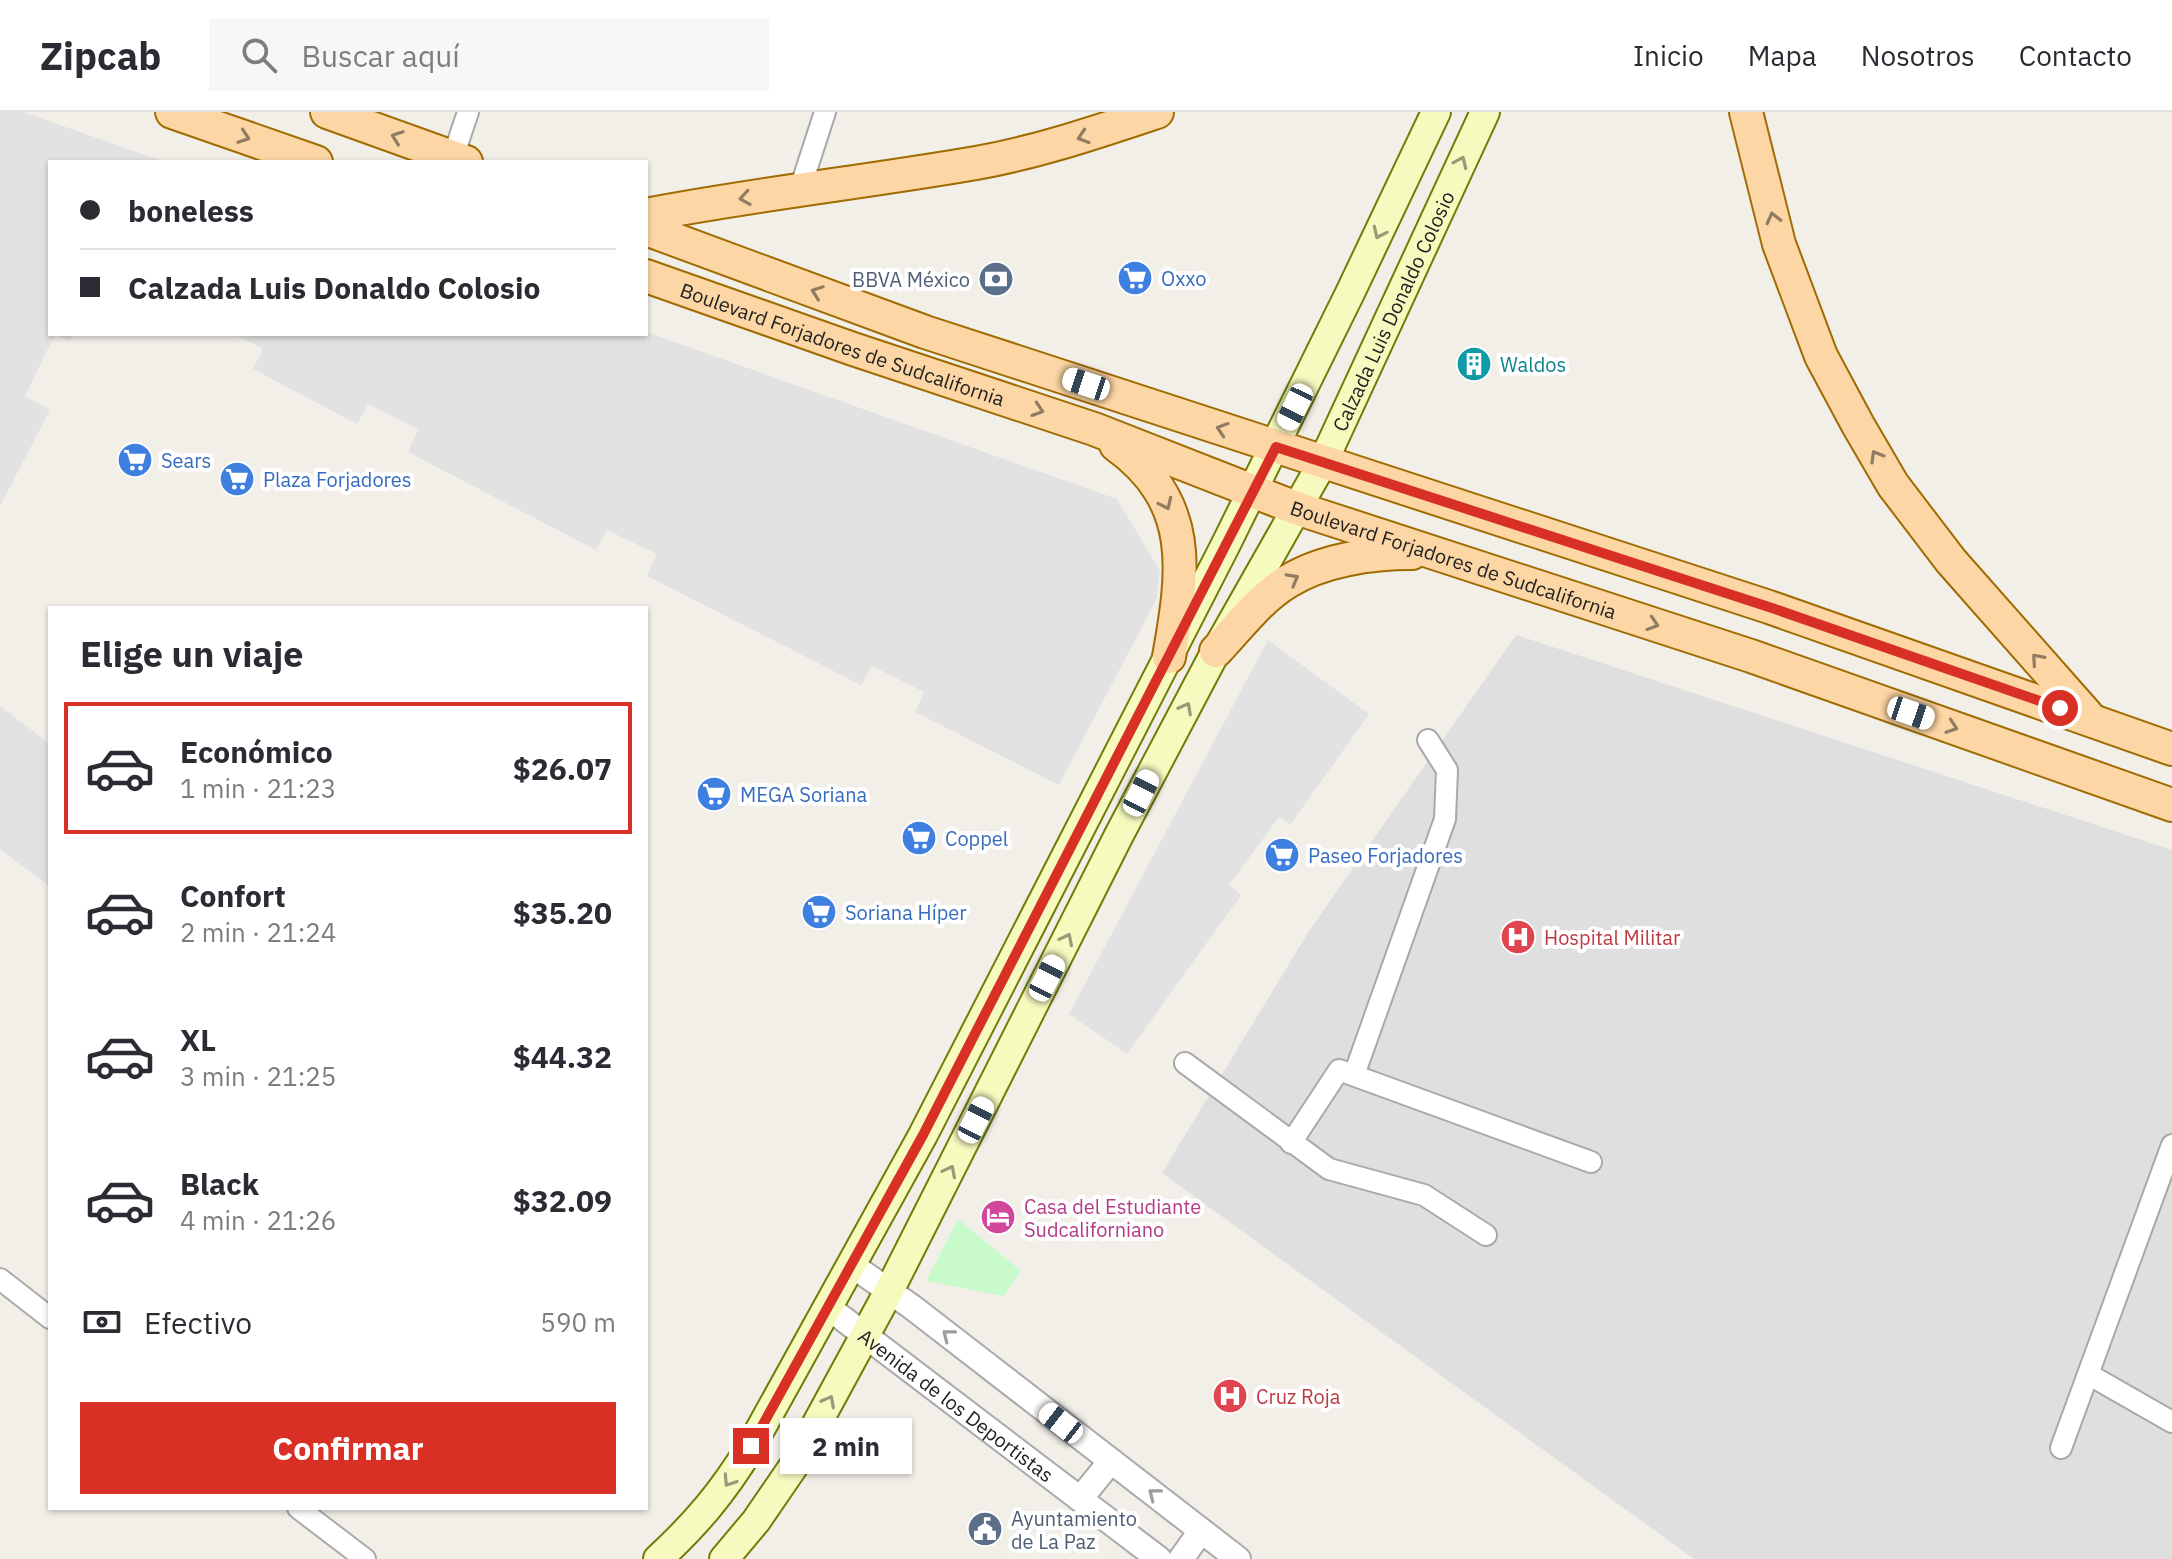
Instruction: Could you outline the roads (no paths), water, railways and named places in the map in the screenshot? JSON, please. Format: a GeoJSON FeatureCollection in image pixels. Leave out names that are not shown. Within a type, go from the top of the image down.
{"type":"FeatureCollection","features":[{"type":"Feature","properties":{"kind":"main road"},"geometry":{"type":"LineString","coordinates":[[172,112],[310,160]]}},
{"type":"Feature","properties":{"kind":"main road"},"geometry":{"type":"LineString","coordinates":[[327,112],[460,160]]}},
{"type":"Feature","properties":{"kind":"main road"},"geometry":{"type":"LineString","coordinates":[[648,215],[977,163],[1064,143],[1157,112]]}},
{"type":"Feature","properties":{"kind":"main road"},"geometry":{"type":"LineString","coordinates":[[658,1559],[690,1529],[723,1491],[853,1266],[1254,491],[1436,112]]}},
{"type":"Feature","properties":{"kind":"main road","name":"Calzada Luis Donaldo Colosio"},"geometry":{"type":"LineString","coordinates":[[724,1559],[756,1521],[795,1464],[889,1291],[1119,835],[1216,651],[1323,462],[1485,112]]}},
{"type":"Feature","properties":{"kind":"main road"},"geometry":{"type":"LineString","coordinates":[[1746,112],[1779,244],[1821,356],[1858,425],[1893,485],[1951,561],[2089,718]]}},
{"type":"Feature","properties":{"kind":"main road","name":"Boulevard Forjadores de Sudcalifornia"},"geometry":{"type":"LineString","coordinates":[[648,230],[925,332],[1769,607],[2172,749]]}},
{"type":"Feature","properties":{"kind":"main road"},"geometry":{"type":"LineString","coordinates":[[678,241],[728,278],[732,290],[724,300],[716,301]]}},
{"type":"Feature","properties":{"kind":"main road","name":"Boulevard Forjadores de Sudcalifornia"},"geometry":{"type":"LineString","coordinates":[[648,277],[1094,429],[1296,508],[1751,656],[2172,805]]}},
{"type":"Feature","properties":{"kind":"main road"},"geometry":{"type":"LineString","coordinates":[[853,349],[846,330],[849,323],[856,320],[925,332]]}},
{"type":"Feature","properties":{"kind":"main road"},"geometry":{"type":"LineString","coordinates":[[1094,429],[1138,461],[1166,500],[1179,539],[1180,596],[1169,657]]}},
{"type":"Feature","properties":{"kind":"main road"},"geometry":{"type":"LineString","coordinates":[[1216,651],[1264,600],[1286,582],[1306,573],[1372,553],[1436,553]]}},
{"type":"Feature","properties":{"kind":"main road"},"geometry":{"type":"LineString","coordinates":[[1751,656],[1769,607]]}},
{"type":"Feature","properties":{"kind":"main road"},"geometry":{"type":"LineString","coordinates":[[1107,774],[1118,782],[1123,792],[1119,835]]}},
{"type":"Feature","properties":{"kind":"street"},"geometry":{"type":"LineString","coordinates":[[460,160],[468,112]]}},
{"type":"Feature","properties":{"kind":"street"},"geometry":{"type":"LineString","coordinates":[[800,189],[825,112]]}},
{"type":"Feature","properties":{"kind":"street"},"geometry":{"type":"LineString","coordinates":[[1354,1075],[1445,819],[1447,770],[1428,740]]}},
{"type":"Feature","properties":{"kind":"street"},"geometry":{"type":"LineString","coordinates":[[1185,1063],[1329,1169],[1424,1195],[1486,1235]]}},
{"type":"Feature","properties":{"kind":"street"},"geometry":{"type":"LineString","coordinates":[[1291,1143],[1339,1070],[1591,1162]]}},
{"type":"Feature","properties":{"kind":"street"},"geometry":{"type":"LineString","coordinates":[[2061,1448],[2170,1158]]}},
{"type":"Feature","properties":{"kind":"street"},"geometry":{"type":"LineString","coordinates":[[853,1266],[1238,1559]]}},
{"type":"Feature","properties":{"kind":"street"},"geometry":{"type":"LineString","coordinates":[[0,1279],[48,1316]]}},
{"type":"Feature","properties":{"kind":"street","name":"Avenida de los Deportistas"},"geometry":{"type":"LineString","coordinates":[[829,1308],[1159,1559]]}},
{"type":"Feature","properties":{"kind":"street"},"geometry":{"type":"LineString","coordinates":[[2088,1374],[2172,1422]]}},
{"type":"Feature","properties":{"kind":"street"},"geometry":{"type":"LineString","coordinates":[[1080,1499],[1111,1461]]}},
{"type":"Feature","properties":{"kind":"street"},"geometry":{"type":"LineString","coordinates":[[301,1510],[365,1559]]}},
{"type":"Feature","properties":{"kind":"street"},"geometry":{"type":"LineString","coordinates":[[1181,1559],[1201,1531]]}},
{"type":"Feature","properties":{"kind":"place","name":"Oxxo"},"geometry":{"type":"Point","coordinates":[1135,278]}},
{"type":"Feature","properties":{"kind":"place","name":"BBVA México"},"geometry":{"type":"Point","coordinates":[996,279]}},
{"type":"Feature","properties":{"kind":"place","name":"Waldos"},"geometry":{"type":"Point","coordinates":[1474,364]}},
{"type":"Feature","properties":{"kind":"place","name":"Sears"},"geometry":{"type":"Point","coordinates":[135,460]}},
{"type":"Feature","properties":{"kind":"place","name":"Plaza Forjadores"},"geometry":{"type":"Point","coordinates":[237,479]}},
{"type":"Feature","properties":{"kind":"place","name":"MEGA Soriana"},"geometry":{"type":"Point","coordinates":[714,794]}},
{"type":"Feature","properties":{"kind":"place","name":"Coppel"},"geometry":{"type":"Point","coordinates":[919,838]}},
{"type":"Feature","properties":{"kind":"place","name":"Paseo Forjadores"},"geometry":{"type":"Point","coordinates":[1282,855]}},
{"type":"Feature","properties":{"kind":"place","name":"Soriana Híper"},"geometry":{"type":"Point","coordinates":[819,912]}},
{"type":"Feature","properties":{"kind":"place","name":"Hospital Militar"},"geometry":{"type":"Point","coordinates":[1518,937]}},
{"type":"Feature","properties":{"kind":"place","name":"Casa del Estudiante Sudcaliforniano"},"geometry":{"type":"Point","coordinates":[998,1217]}},
{"type":"Feature","properties":{"kind":"place","name":"Cruz Roja"},"geometry":{"type":"Point","coordinates":[1230,1396]}},
{"type":"Feature","properties":{"kind":"place","name":"Ayuntamiento de La Paz"},"geometry":{"type":"Point","coordinates":[985,1529]}}]}
